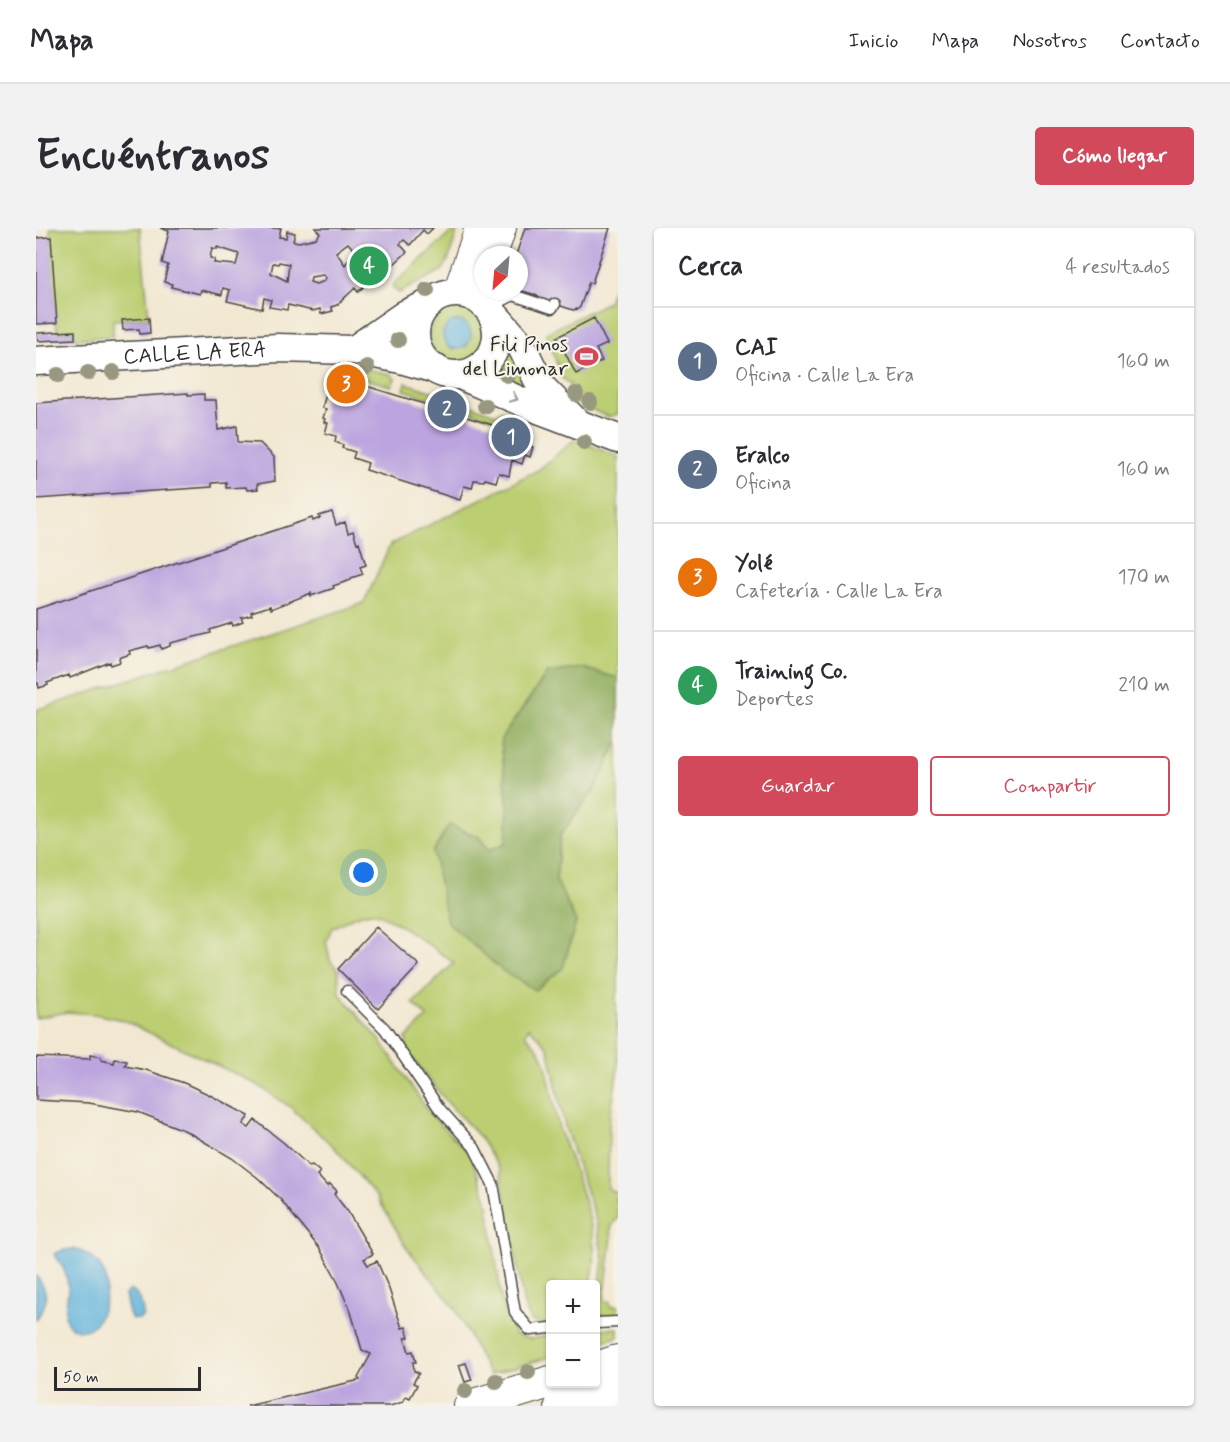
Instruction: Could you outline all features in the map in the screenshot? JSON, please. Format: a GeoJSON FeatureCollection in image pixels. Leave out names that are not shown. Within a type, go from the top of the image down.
{"type":"FeatureCollection","features":[{"type":"Feature","properties":{"kind":"main road"},"geometry":{"type":"LineString","coordinates":[[354,350],[406,314],[446,295],[474,297]]}},
{"type":"Feature","properties":{"kind":"main road"},"geometry":{"type":"LineString","coordinates":[[429,304],[417,322],[417,344],[428,363],[448,372],[474,371],[486,362],[494,350],[498,333],[495,322],[479,300]]}},
{"type":"Feature","properties":{"kind":"main road"},"geometry":{"type":"LineString","coordinates":[[480,300],[521,345],[542,388],[578,423],[618,439]]}},
{"type":"Feature","properties":{"kind":"main road","name":"CALLE LA ERA"},"geometry":{"type":"LineString","coordinates":[[36,361],[278,348],[354,350],[401,359],[448,372],[578,423]]}},
{"type":"Feature","properties":{"kind":"main road"},"geometry":{"type":"LineString","coordinates":[[600,1367],[618,1361]]}},
{"type":"Feature","properties":{"kind":"main road"},"geometry":{"type":"LineString","coordinates":[[470,1406],[546,1383]]}},
{"type":"Feature","properties":{"kind":"main road"},"geometry":{"type":"LineString","coordinates":[[561,1406],[618,1390]]}},
{"type":"Feature","properties":{"kind":"street"},"geometry":{"type":"LineString","coordinates":[[478,228],[478,246]]}},
{"type":"Feature","properties":{"kind":"street"},"geometry":{"type":"LineString","coordinates":[[497,246],[503,228]]}},
{"type":"Feature","properties":{"kind":"lane"},"geometry":{"type":"LineString","coordinates":[[528,300],[552,308],[555,304]]}},
{"type":"Feature","properties":{"kind":"lane"},"geometry":{"type":"LineString","coordinates":[[347,991],[385,1029],[439,1108],[474,1147],[493,1184],[515,1312],[530,1330],[546,1328]]}},
{"type":"Feature","properties":{"kind":"lane"},"geometry":{"type":"LineString","coordinates":[[600,1323],[618,1322]]}},
{"type":"Feature","properties":{"kind":"green space"},"geometry":{"type":"Polygon","coordinates":[[[50,228],[140,228],[149,318],[113,320],[113,336],[75,339],[74,331],[57,332],[50,228]]]}},
{"type":"Feature","properties":{"kind":"green space"},"geometry":{"type":"Polygon","coordinates":[[[458,228],[449,258],[443,270],[399,293],[392,286],[458,228]]]}},
{"type":"Feature","properties":{"kind":"green space","name":"Fili Pinos del Limonar"},"geometry":{"type":"Polygon","coordinates":[[[618,274],[618,414],[609,417],[573,402],[567,394],[570,384],[562,378],[546,333],[608,302],[618,274]]]}},
{"type":"Feature","properties":{"kind":"green space"},"geometry":{"type":"Polygon","coordinates":[[[452,308],[466,310],[478,317],[485,327],[486,334],[484,345],[476,356],[458,364],[447,362],[438,356],[429,336],[431,325],[439,315],[452,308]],[[456,320],[443,332],[450,346],[458,348],[467,346],[470,329],[465,323],[456,320]]]}},
{"type":"Feature","properties":{"kind":"green space"},"geometry":{"type":"Polygon","coordinates":[[[510,340],[541,403],[490,375],[503,359],[510,340]]]}},
{"type":"Feature","properties":{"kind":"green space"},"geometry":{"type":"Polygon","coordinates":[[[361,368],[391,374],[395,379],[391,386],[359,377],[361,368]]]}},
{"type":"Feature","properties":{"kind":"green space"},"geometry":{"type":"Polygon","coordinates":[[[406,383],[458,400],[456,406],[404,390],[406,383]]]}},
{"type":"Feature","properties":{"kind":"green space"},"geometry":{"type":"Polygon","coordinates":[[[465,403],[495,414],[502,411],[517,416],[514,425],[463,409],[465,403]]]}},
{"type":"Feature","properties":{"kind":"green space"},"geometry":{"type":"Polygon","coordinates":[[[575,439],[618,457],[618,678],[582,668],[501,740],[508,808],[506,843],[489,850],[479,837],[449,825],[576,922],[556,880],[560,835],[596,787],[618,741],[618,993],[616,996],[618,1068],[609,1123],[608,1189],[617,1193],[614,1199],[618,1201],[618,1218],[611,1228],[604,1300],[610,1302],[610,1306],[618,1306],[618,1314],[600,1316],[603,1259],[596,1221],[565,1127],[548,1047],[529,1027],[525,1034],[539,1050],[545,1063],[559,1128],[586,1205],[594,1247],[594,1266],[591,1280],[546,1280],[546,1325],[543,1325],[531,1321],[524,1305],[500,1170],[479,1136],[446,1101],[407,1051],[406,1038],[427,1017],[413,1003],[454,963],[400,925],[378,913],[371,912],[356,916],[332,928],[326,941],[330,960],[338,969],[340,994],[380,1040],[431,1115],[470,1154],[487,1199],[502,1302],[515,1335],[531,1339],[546,1336],[546,1358],[489,1375],[455,1308],[407,1248],[377,1197],[335,1148],[290,1107],[256,1084],[123,1020],[95,1014],[67,1012],[36,1018],[36,710],[364,603],[390,545],[538,470],[575,439]]]}},
{"type":"Feature","properties":{"kind":"green space"},"geometry":{"type":"Polygon","coordinates":[[[582,668],[618,678],[618,741],[596,787],[560,835],[556,880],[576,922],[563,968],[535,990],[504,972],[447,922],[433,852],[449,825],[479,837],[489,850],[506,843],[508,808],[501,739],[547,673],[582,668]]]}},
{"type":"Feature","properties":{"kind":"green space"},"geometry":{"type":"Polygon","coordinates":[[[618,1328],[618,1337],[600,1342],[600,1329],[618,1328]]]}},
{"type":"Feature","properties":{"kind":"water"},"geometry":{"type":"Polygon","coordinates":[[[457,321],[467,325],[471,335],[467,345],[457,349],[447,345],[443,335],[447,325],[457,321]]]}},
{"type":"Feature","properties":{"kind":"water"},"geometry":{"type":"Polygon","coordinates":[[[74,1249],[96,1261],[103,1270],[106,1282],[105,1300],[98,1318],[87,1329],[79,1330],[72,1328],[66,1318],[67,1282],[64,1269],[54,1254],[74,1249]]]}},
{"type":"Feature","properties":{"kind":"water"},"geometry":{"type":"Polygon","coordinates":[[[36,1276],[45,1292],[45,1303],[36,1319],[36,1276]]]}},
{"type":"Feature","properties":{"kind":"water"},"geometry":{"type":"Polygon","coordinates":[[[129,1290],[138,1297],[141,1303],[143,1315],[140,1319],[132,1319],[129,1314],[125,1295],[129,1290]]]}},
{"type":"Feature","properties":{"kind":"building"},"geometry":{"type":"Polygon","coordinates":[[[160,228],[281,228],[279,237],[286,238],[287,231],[295,233],[293,241],[299,242],[316,238],[320,233],[315,228],[433,228],[427,234],[423,230],[410,245],[404,240],[400,244],[407,252],[381,276],[374,268],[369,274],[374,279],[369,284],[367,283],[358,292],[355,288],[337,305],[331,307],[333,311],[321,314],[320,309],[313,311],[288,305],[287,310],[269,307],[271,300],[264,298],[262,309],[227,301],[230,290],[223,288],[222,295],[201,290],[200,294],[171,287],[172,284],[164,282],[168,265],[162,263],[169,231],[160,228]],[[348,243],[336,252],[345,265],[355,251],[348,243]],[[217,247],[217,249],[212,248],[210,258],[215,259],[214,263],[236,265],[239,254],[217,247]],[[279,262],[278,264],[273,263],[271,273],[287,281],[289,264],[279,262]],[[323,275],[311,277],[310,282],[316,284],[326,278],[323,275]]]}},
{"type":"Feature","properties":{"kind":"building"},"geometry":{"type":"Polygon","coordinates":[[[525,228],[610,228],[592,283],[589,282],[580,307],[573,310],[528,293],[528,246],[519,246],[525,228]]]}},
{"type":"Feature","properties":{"kind":"building"},"geometry":{"type":"Polygon","coordinates":[[[51,237],[57,323],[36,324],[36,238],[51,237]]]}},
{"type":"Feature","properties":{"kind":"building"},"geometry":{"type":"Polygon","coordinates":[[[149,318],[150,333],[140,334],[139,329],[123,330],[122,320],[149,318]]]}},
{"type":"Feature","properties":{"kind":"building"},"geometry":{"type":"Polygon","coordinates":[[[594,318],[607,344],[596,349],[602,361],[576,374],[557,337],[594,318]]]}},
{"type":"Feature","properties":{"kind":"building"},"geometry":{"type":"Polygon","coordinates":[[[75,331],[75,339],[38,341],[37,333],[75,331]]]}},
{"type":"Feature","properties":{"kind":"building"},"geometry":{"type":"Polygon","coordinates":[[[331,377],[515,432],[523,436],[521,443],[533,447],[530,457],[525,455],[522,464],[512,460],[509,476],[499,473],[496,482],[485,479],[484,481],[474,480],[472,488],[464,486],[460,500],[366,470],[368,463],[353,458],[355,452],[342,448],[343,445],[335,442],[336,436],[325,433],[328,423],[324,422],[323,418],[326,409],[322,408],[331,377]]]}},
{"type":"Feature","properties":{"kind":"building"},"geometry":{"type":"Polygon","coordinates":[[[188,393],[188,395],[204,394],[204,400],[216,400],[218,430],[237,426],[238,442],[260,443],[274,457],[275,481],[257,484],[258,489],[247,490],[246,487],[226,488],[226,482],[212,483],[212,487],[36,499],[36,403],[188,393]]]}},
{"type":"Feature","properties":{"kind":"building"},"geometry":{"type":"Polygon","coordinates":[[[332,512],[336,525],[345,522],[348,533],[353,531],[357,543],[359,542],[366,565],[360,567],[363,574],[311,596],[311,593],[271,609],[270,606],[251,612],[252,615],[241,618],[243,622],[233,626],[232,623],[210,630],[211,633],[170,643],[170,646],[161,649],[160,645],[129,651],[130,654],[119,658],[120,662],[111,665],[110,662],[70,678],[69,675],[39,688],[38,683],[36,684],[36,609],[312,518],[313,521],[320,518],[319,516],[332,512]]]}},
{"type":"Feature","properties":{"kind":"building"},"geometry":{"type":"Polygon","coordinates":[[[376,927],[419,965],[378,1009],[338,969],[376,927]]]}},
{"type":"Feature","properties":{"kind":"building"},"geometry":{"type":"Polygon","coordinates":[[[90,1055],[114,1063],[115,1059],[127,1061],[125,1066],[146,1070],[208,1094],[249,1116],[243,1124],[249,1128],[255,1120],[309,1166],[312,1165],[320,1172],[317,1175],[327,1186],[330,1184],[337,1191],[334,1194],[348,1212],[373,1254],[364,1259],[368,1265],[377,1261],[402,1328],[406,1327],[409,1337],[405,1338],[409,1352],[413,1351],[416,1362],[413,1362],[414,1371],[419,1373],[413,1383],[417,1385],[410,1398],[406,1396],[403,1402],[390,1406],[247,1406],[360,1380],[358,1378],[371,1354],[362,1350],[351,1312],[320,1249],[280,1199],[232,1158],[186,1131],[138,1112],[89,1103],[36,1100],[36,1057],[90,1059],[90,1055]]]}},
{"type":"Feature","properties":{"kind":"building"},"geometry":{"type":"Polygon","coordinates":[[[466,1363],[472,1380],[465,1382],[459,1365],[466,1363]]]}},
{"type":"Feature","properties":{"kind":"place","name":"Training Co."},"geometry":{"type":"Point","coordinates":[369,266]}},
{"type":"Feature","properties":{"kind":"place","name":"Fili Pinos del Limonar"},"geometry":{"type":"Point","coordinates":[586,356]}},
{"type":"Feature","properties":{"kind":"place","name":"Yolé"},"geometry":{"type":"Point","coordinates":[346,384]}},
{"type":"Feature","properties":{"kind":"place","name":"Eralco"},"geometry":{"type":"Point","coordinates":[447,409]}},
{"type":"Feature","properties":{"kind":"place","name":"CAI"},"geometry":{"type":"Point","coordinates":[511,437]}}]}
